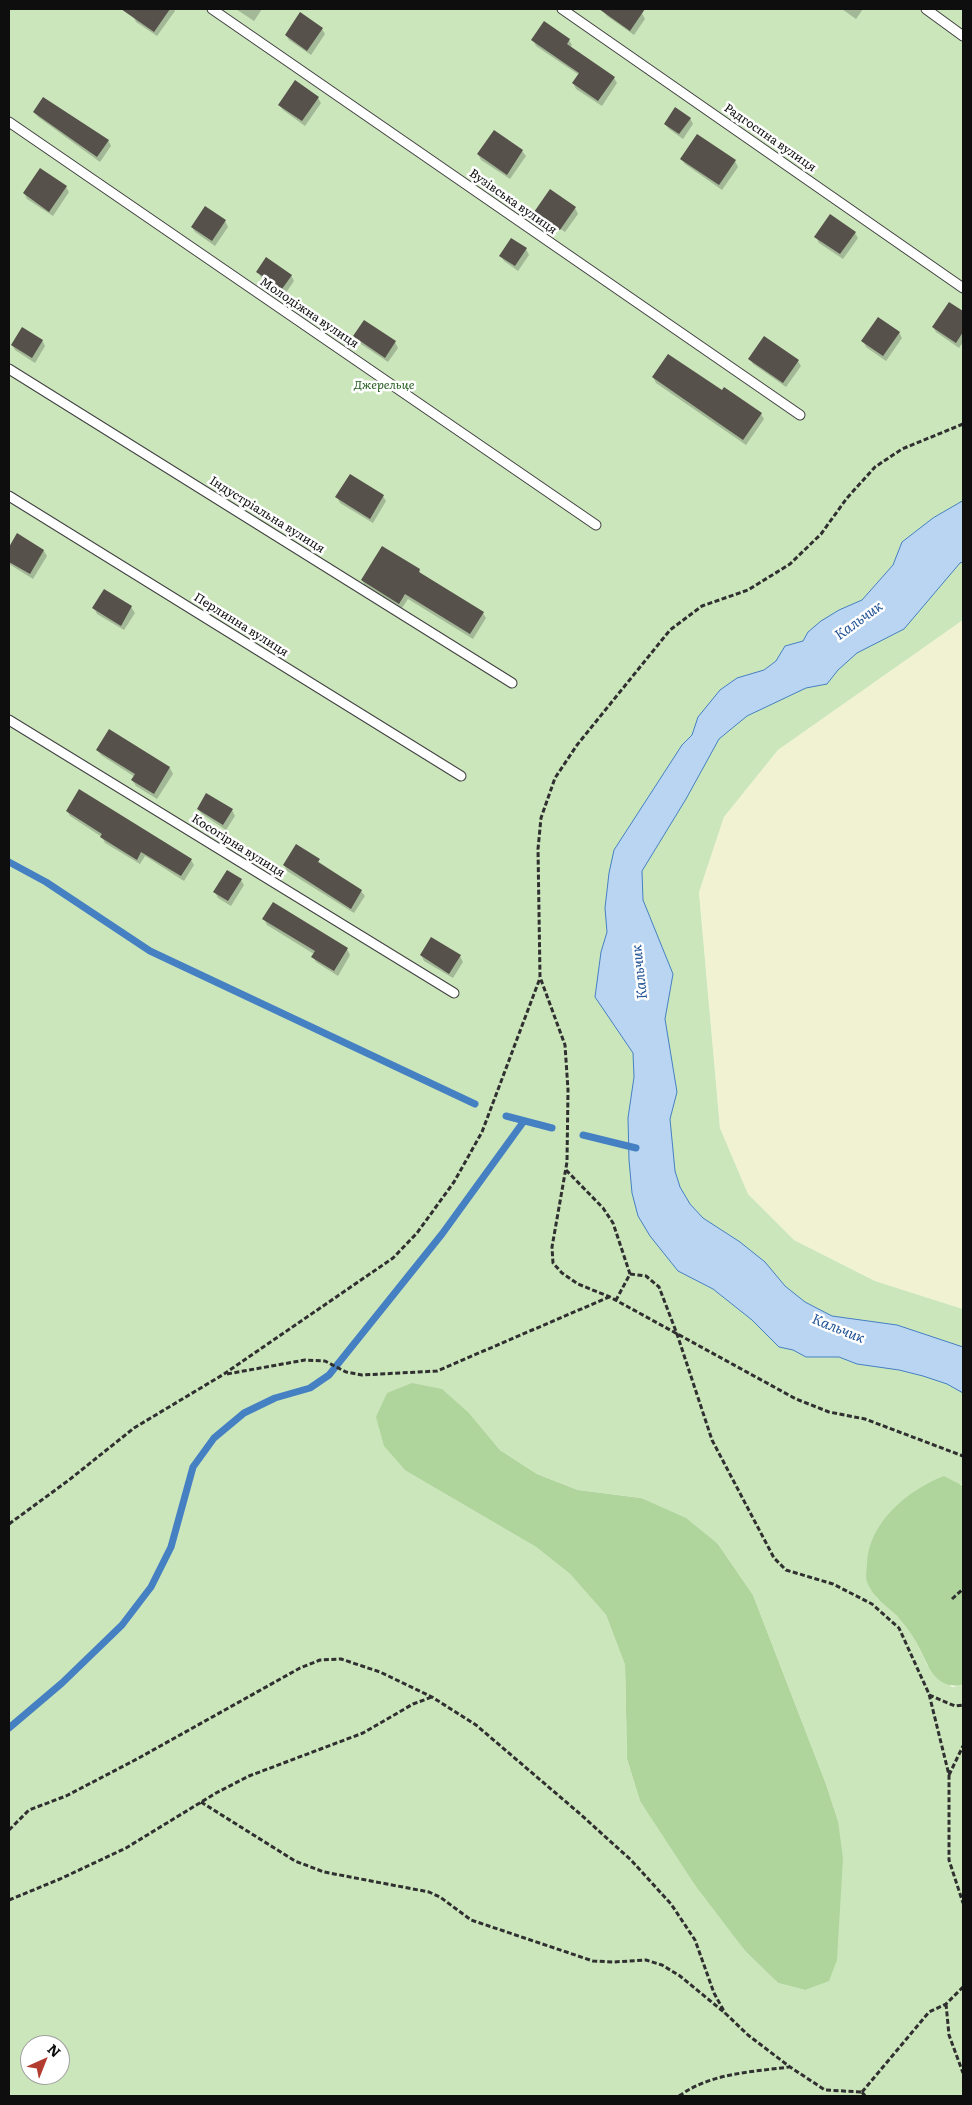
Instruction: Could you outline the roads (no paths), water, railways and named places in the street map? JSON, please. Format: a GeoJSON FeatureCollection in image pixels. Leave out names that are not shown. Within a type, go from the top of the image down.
{"type":"FeatureCollection","features":[{"type":"Feature","properties":{"kind":"lane","name":"Вузівська вулиця"},"geometry":{"type":"LineString","coordinates":[[212,9],[800,415]]}},
{"type":"Feature","properties":{"kind":"lane","name":"Радгоспна вулиця"},"geometry":{"type":"LineString","coordinates":[[562,9],[963,288]]}},
{"type":"Feature","properties":{"kind":"lane"},"geometry":{"type":"LineString","coordinates":[[926,9],[963,36]]}},
{"type":"Feature","properties":{"kind":"lane","name":"Молодіжна вулиця"},"geometry":{"type":"LineString","coordinates":[[9,122],[596,525]]}},
{"type":"Feature","properties":{"kind":"lane","name":"Індустріальна вулиця"},"geometry":{"type":"LineString","coordinates":[[9,369],[512,683]]}},
{"type":"Feature","properties":{"kind":"lane","name":"Перлинна вулиця"},"geometry":{"type":"LineString","coordinates":[[9,496],[461,776]]}},
{"type":"Feature","properties":{"kind":"lane","name":"Косогірна вулиця"},"geometry":{"type":"LineString","coordinates":[[9,720],[454,993]]}},
{"type":"Feature","properties":{"kind":"water","name":"Кальчик"},"geometry":{"type":"Polygon","coordinates":[[[963,501],[963,562],[960,563],[904,629],[857,653],[838,670],[827,684],[806,688],[747,716],[719,739],[686,799],[642,871],[643,900],[673,974],[665,1019],[677,1092],[670,1119],[675,1171],[680,1187],[690,1204],[703,1218],[740,1242],[765,1262],[785,1286],[805,1302],[832,1316],[897,1325],[963,1347],[963,1393],[947,1384],[899,1370],[857,1364],[839,1357],[806,1357],[793,1350],[779,1347],[752,1320],[713,1289],[678,1271],[650,1236],[638,1216],[632,1193],[629,1160],[628,1118],[634,1077],[633,1053],[595,997],[601,952],[607,932],[605,908],[614,850],[682,745],[692,735],[698,717],[720,690],[737,678],[764,670],[776,661],[785,646],[803,641],[808,632],[821,621],[839,610],[862,600],[893,565],[902,542],[933,518],[963,501]]]}},
{"type":"Feature","properties":{"kind":"waterway"},"geometry":{"type":"LineString","coordinates":[[9,862],[46,882],[150,951],[475,1104]]}},
{"type":"Feature","properties":{"kind":"waterway"},"geometry":{"type":"LineString","coordinates":[[506,1116],[552,1128]]}},
{"type":"Feature","properties":{"kind":"waterway"},"geometry":{"type":"LineString","coordinates":[[9,1728],[62,1683],[122,1625],[151,1587],[171,1547],[193,1467],[214,1438],[244,1413],[275,1398],[310,1388],[329,1375],[442,1234],[524,1121]]}},
{"type":"Feature","properties":{"kind":"waterway"},"geometry":{"type":"LineString","coordinates":[[583,1135],[636,1148]]}},
{"type":"Feature","properties":{"kind":"park label","name":"Джерельце"},"geometry":{"type":"Point","coordinates":[384,385]}}]}
